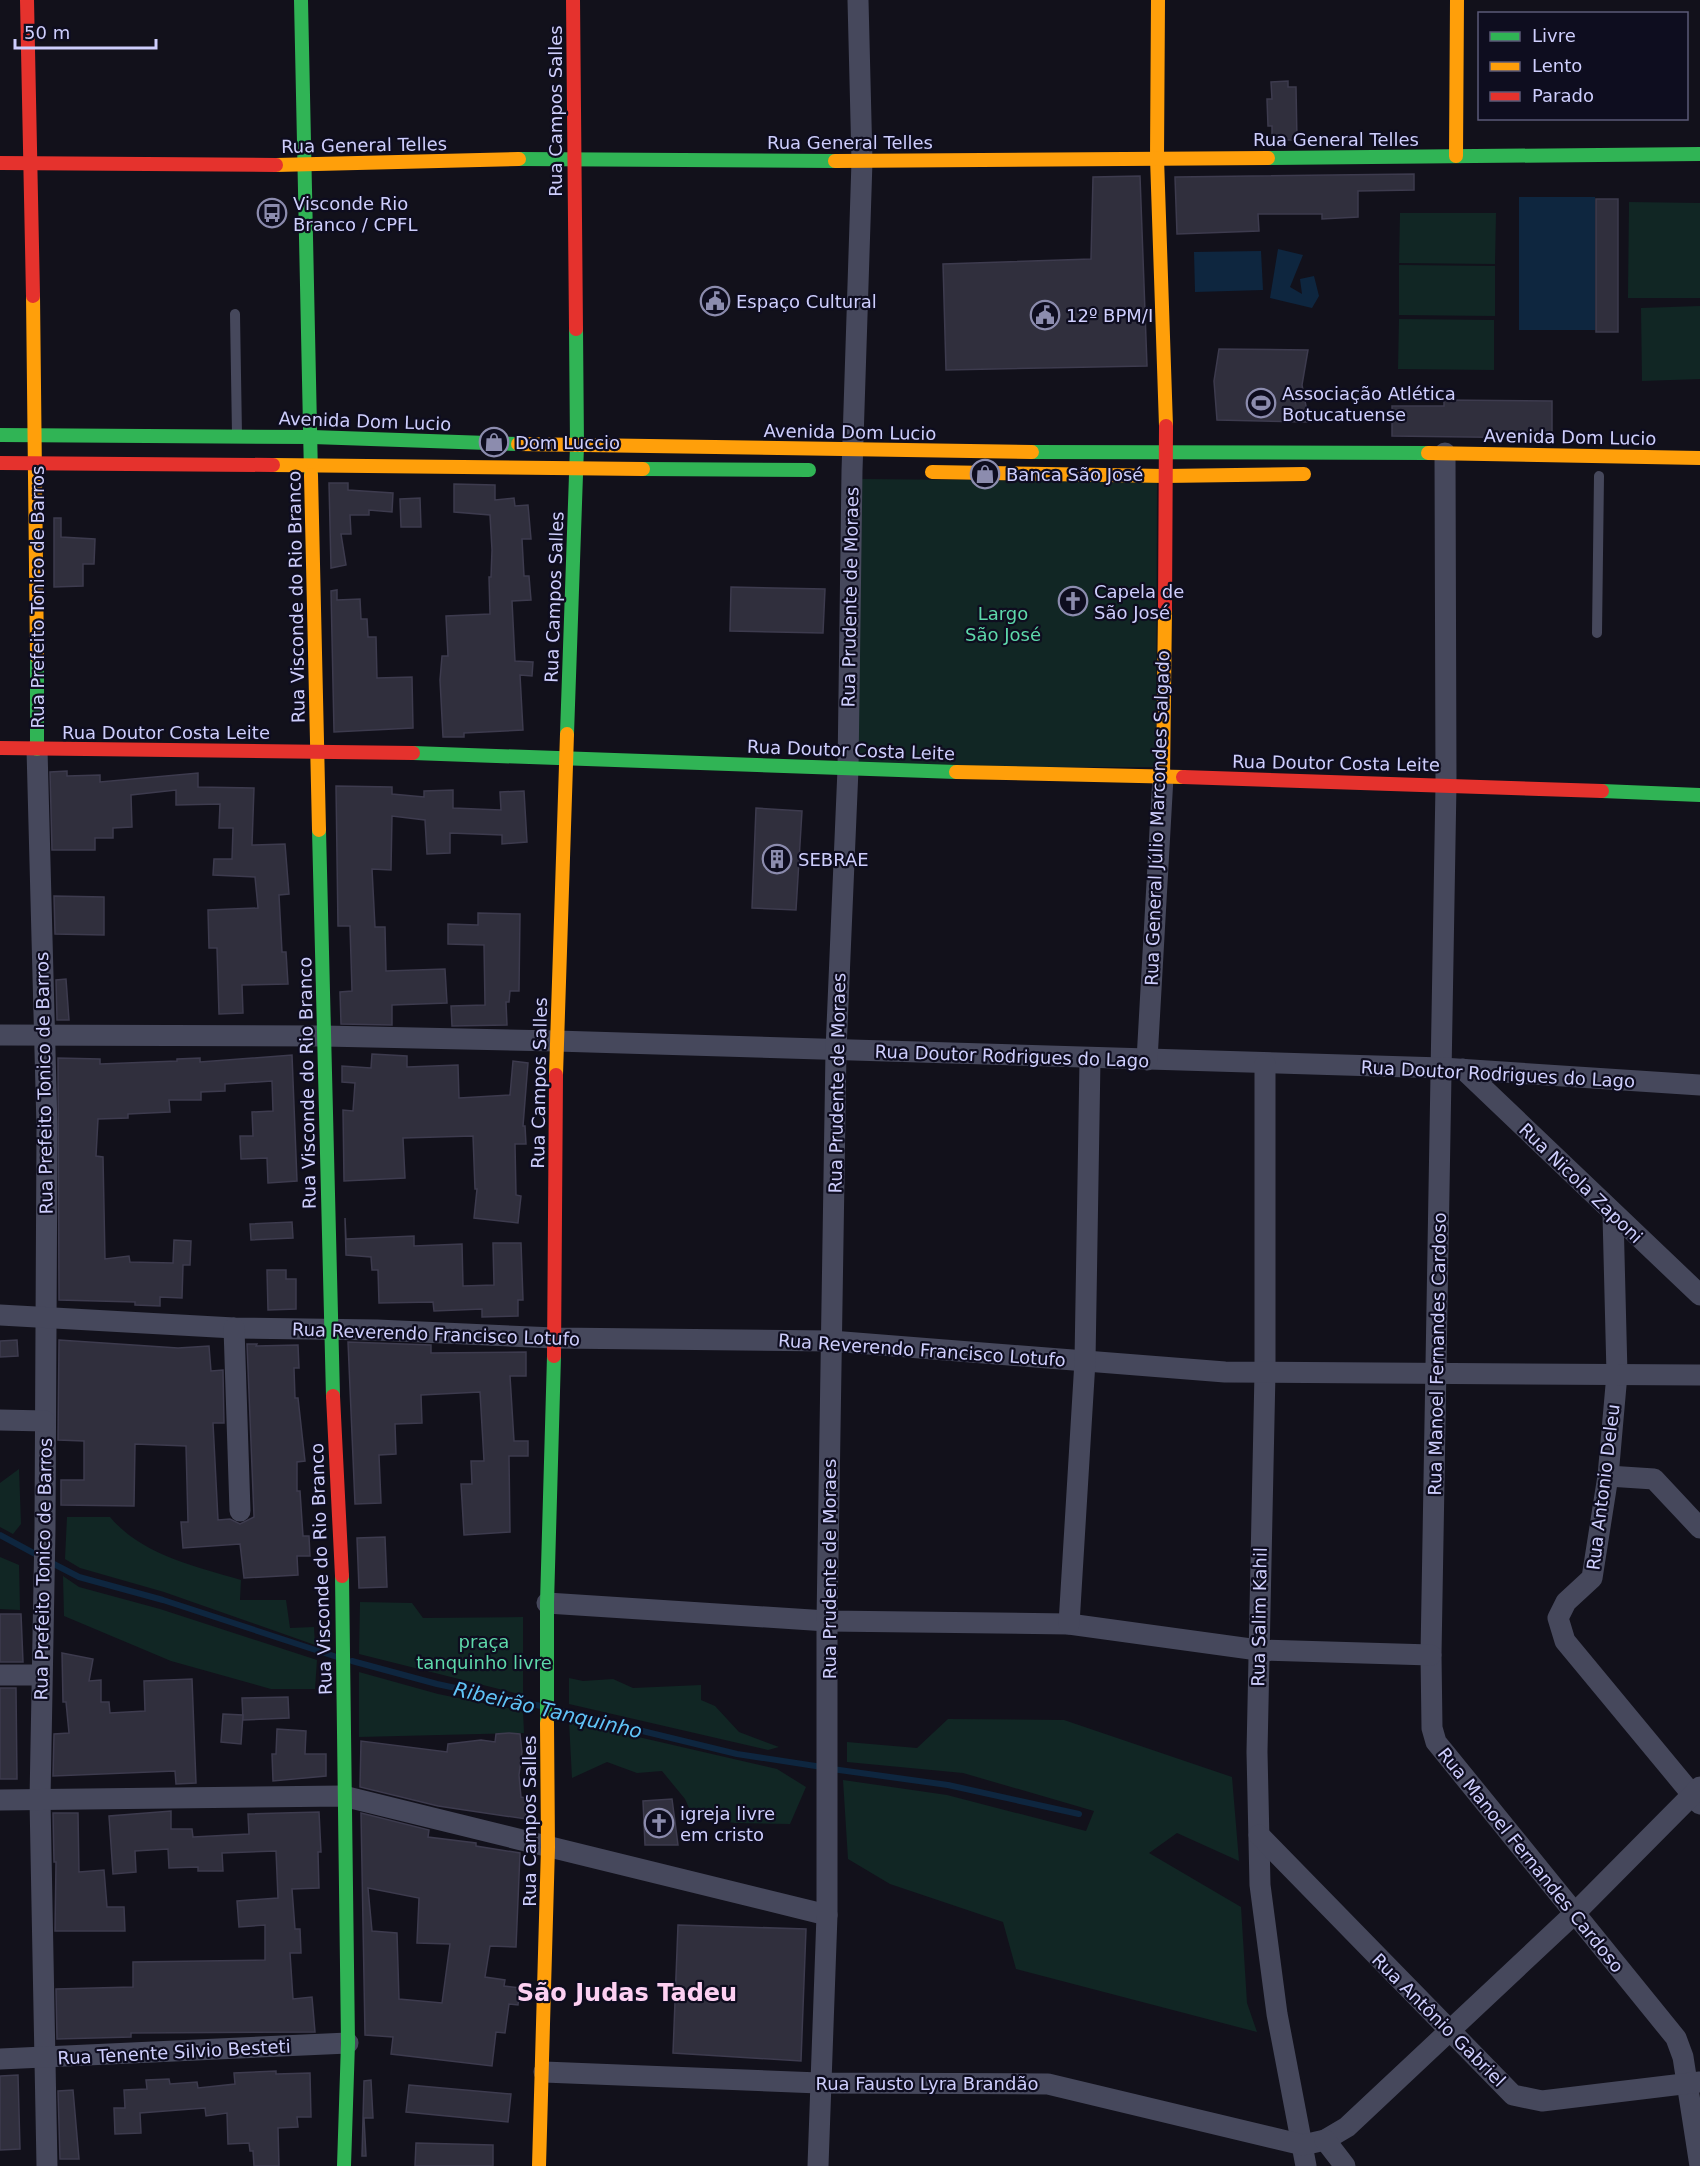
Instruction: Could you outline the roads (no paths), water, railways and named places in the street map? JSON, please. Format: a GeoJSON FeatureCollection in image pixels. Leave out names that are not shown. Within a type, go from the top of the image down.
{"type":"FeatureCollection","features":[{"type":"Feature","properties":{"kind":"street","name":"Rua Prefeito Tonico de Barros"},"geometry":{"type":"LineString","coordinates":[[27,0],[29,162],[38,464],[37,749],[44,1037],[45,1529],[40,1800],[47,2166]]}},
{"type":"Feature","properties":{"kind":"street","name":"Rua Visconde do Rio Branco"},"geometry":{"type":"LineString","coordinates":[[301,0],[302,165],[312,437],[316,751],[330,1328],[344,1629],[343,1796],[348,2043],[344,2166]]}},
{"type":"Feature","properties":{"kind":"street","name":"Rua Campos Salles"},"geometry":{"type":"LineString","coordinates":[[539,2166],[544,2072],[548,1847],[547,1603],[555,1338],[556,1041],[577,446],[573,0]]}},
{"type":"Feature","properties":{"kind":"street","name":"Rua Prudente de Moraes"},"geometry":{"type":"LineString","coordinates":[[818,2166],[819,2083],[827,1915],[829,1759],[827,1621],[836,1050],[848,769],[847,466],[862,161],[858,0]]}},
{"type":"Feature","properties":{"kind":"street","name":"Rua General Júlio Marcondes Salgado"},"geometry":{"type":"LineString","coordinates":[[1147,1060],[1163,777],[1167,454],[1157,158],[1158,0]]}},
{"type":"Feature","properties":{"kind":"street"},"geometry":{"type":"LineString","coordinates":[[1456,156],[1457,0]]}},
{"type":"Feature","properties":{"kind":"street","name":"Rua General Telles"},"geometry":{"type":"LineString","coordinates":[[0,163],[302,165],[573,157],[862,161],[1700,154]]}},
{"type":"Feature","properties":{"kind":"street","name":"Avenida Dom Lucio"},"geometry":{"type":"LineString","coordinates":[[0,435],[312,437],[577,446],[847,466]]}},
{"type":"Feature","properties":{"kind":"street","name":"Avenida Dom Lucio"},"geometry":{"type":"LineString","coordinates":[[0,463],[312,468],[847,466],[1167,454],[1445,468],[1700,458]]}},
{"type":"Feature","properties":{"kind":"street","name":"Rua Manoel Fernandes Cardoso"},"geometry":{"type":"LineString","coordinates":[[1445,468],[1446,784],[1452,1069],[1437,1373],[1431,1655],[1432,1728],[1436,1742],[1676,2038],[1693,2083],[1700,2166]]}},
{"type":"Feature","properties":{"kind":"street"},"geometry":{"type":"LineString","coordinates":[[921,472],[1165,476],[1317,474]]}},
{"type":"Feature","properties":{"kind":"street","name":"Rua Doutor Costa Leite"},"geometry":{"type":"LineString","coordinates":[[0,748],[316,751],[566,757],[848,769],[1446,784],[1700,795]]}},
{"type":"Feature","properties":{"kind":"street","name":"Rua Doutor Rodrigues do Lago"},"geometry":{"type":"LineString","coordinates":[[0,1035],[44,1037],[324,1036],[556,1041],[1452,1069],[1700,1085]]}},
{"type":"Feature","properties":{"kind":"street"},"geometry":{"type":"LineString","coordinates":[[1069,1624],[1085,1360],[1090,1059]]}},
{"type":"Feature","properties":{"kind":"street","name":"Rua Salim Kahil"},"geometry":{"type":"LineString","coordinates":[[1265,1064],[1265,1372],[1258,1650],[1260,1885],[1277,2014],[1304,2156]]}},
{"type":"Feature","properties":{"kind":"street","name":"Rua Nicola Zaponi"},"geometry":{"type":"LineString","coordinates":[[1452,1069],[1700,1295]]}},
{"type":"Feature","properties":{"kind":"street","name":"Rua Antonio Deleu"},"geometry":{"type":"LineString","coordinates":[[1613,1215],[1617,1374],[1608,1476],[1592,1578],[1566,1602],[1558,1618],[1565,1641],[1697,1796]]}},
{"type":"Feature","properties":{"kind":"street","name":"Rua Reverendo Francisco Lotufo"},"geometry":{"type":"LineString","coordinates":[[0,1315],[234,1328],[330,1328],[555,1338],[831,1341],[1225,1372],[1700,1375]]}},
{"type":"Feature","properties":{"kind":"street"},"geometry":{"type":"LineString","coordinates":[[234,1328],[240,1511]]}},
{"type":"Feature","properties":{"kind":"street"},"geometry":{"type":"LineString","coordinates":[[0,1420],[45,1420]]}},
{"type":"Feature","properties":{"kind":"street"},"geometry":{"type":"LineString","coordinates":[[1608,1476],[1654,1479],[1700,1528]]}},
{"type":"Feature","properties":{"kind":"street"},"geometry":{"type":"LineString","coordinates":[[547,1603],[827,1621],[1069,1624],[1258,1650],[1431,1655]]}},
{"type":"Feature","properties":{"kind":"street"},"geometry":{"type":"LineString","coordinates":[[0,1676],[41,1675]]}},
{"type":"Feature","properties":{"kind":"street"},"geometry":{"type":"LineString","coordinates":[[0,1800],[343,1796],[827,1915]]}},
{"type":"Feature","properties":{"kind":"street"},"geometry":{"type":"LineString","coordinates":[[1304,2156],[1347,2127],[1697,1796]]}},
{"type":"Feature","properties":{"kind":"street","name":"Rua Antônio Gabriel"},"geometry":{"type":"LineString","coordinates":[[1260,1835],[1513,2095],[1542,2101],[1693,2083]]}},
{"type":"Feature","properties":{"kind":"street","name":"Rua Tenente Silvio Besteti"},"geometry":{"type":"LineString","coordinates":[[0,2060],[348,2043]]}},
{"type":"Feature","properties":{"kind":"street","name":"Rua Fausto Lyra Brandão"},"geometry":{"type":"LineString","coordinates":[[544,2072],[819,2083],[1048,2084],[1304,2156]]}},
{"type":"Feature","properties":{"kind":"street"},"geometry":{"type":"LineString","coordinates":[[1325,2140],[1345,2166]]}},
{"type":"Feature","properties":{"kind":"lane"},"geometry":{"type":"LineString","coordinates":[[235,314],[237,436]]}},
{"type":"Feature","properties":{"kind":"lane"},"geometry":{"type":"LineString","coordinates":[[1597,633],[1598,476]]}},
{"type":"Feature","properties":{"kind":"water"},"geometry":{"type":"Polygon","coordinates":[[[1519,197],[1595,197],[1595,330],[1519,330],[1519,197]]]}},
{"type":"Feature","properties":{"kind":"water"},"geometry":{"type":"Polygon","coordinates":[[[1278,249],[1303,255],[1290,287],[1302,294],[1300,279],[1314,276],[1319,296],[1312,308],[1270,298],[1278,249]]]}},
{"type":"Feature","properties":{"kind":"water"},"geometry":{"type":"Polygon","coordinates":[[[1261,251],[1263,290],[1195,292],[1194,252],[1261,251]]]}},
{"type":"Feature","properties":{"kind":"waterway","name":"Ribeirão Tanquinho"},"geometry":{"type":"LineString","coordinates":[[0,1535],[39,1556]]}},
{"type":"Feature","properties":{"kind":"waterway","name":"Ribeirão Tanquinho"},"geometry":{"type":"LineString","coordinates":[[48,1561],[79,1577],[163,1600],[337,1657]]}},
{"type":"Feature","properties":{"kind":"waterway","name":"Ribeirão Tanquinho"},"geometry":{"type":"LineString","coordinates":[[352,1661],[437,1684],[541,1706]]}},
{"type":"Feature","properties":{"kind":"waterway","name":"Ribeirão Tanquinho"},"geometry":{"type":"LineString","coordinates":[[556,1710],[737,1754],[822,1767]]}},
{"type":"Feature","properties":{"kind":"waterway","name":"Ribeirão Tanquinho"},"geometry":{"type":"LineString","coordinates":[[832,1769],[948,1785],[1079,1814]]}},
{"type":"Feature","properties":{"kind":"place","name":"Visconde Rio Branco / CPFL"},"geometry":{"type":"Point","coordinates":[272,213]}},
{"type":"Feature","properties":{"kind":"place","name":"Espaço Cultural"},"geometry":{"type":"Point","coordinates":[715,301]}},
{"type":"Feature","properties":{"kind":"place","name":"12º BPM/I"},"geometry":{"type":"Point","coordinates":[1045,315]}},
{"type":"Feature","properties":{"kind":"place","name":"Associação Atlética Botucatuense"},"geometry":{"type":"Point","coordinates":[1261,403]}},
{"type":"Feature","properties":{"kind":"place","name":"Dom Luccio"},"geometry":{"type":"Point","coordinates":[494,442]}},
{"type":"Feature","properties":{"kind":"place","name":"Banca São José"},"geometry":{"type":"Point","coordinates":[985,474]}},
{"type":"Feature","properties":{"kind":"place","name":"Capela de São José"},"geometry":{"type":"Point","coordinates":[1073,601]}},
{"type":"Feature","properties":{"kind":"place","name":"SEBRAE"},"geometry":{"type":"Point","coordinates":[777,859]}},
{"type":"Feature","properties":{"kind":"place","name":"igreja livre em cristo"},"geometry":{"type":"Point","coordinates":[659,1823]}},
{"type":"Feature","properties":{"kind":"district","name":"São Judas Tadeu"},"geometry":{"type":"Point","coordinates":[627,1993]}},
{"type":"Feature","properties":{"kind":"park label","name":"Largo São José"},"geometry":{"type":"Point","coordinates":[1003,623]}},
{"type":"Feature","properties":{"kind":"park label","name":"praça tanquinho livre"},"geometry":{"type":"Point","coordinates":[484,1651]}}]}
